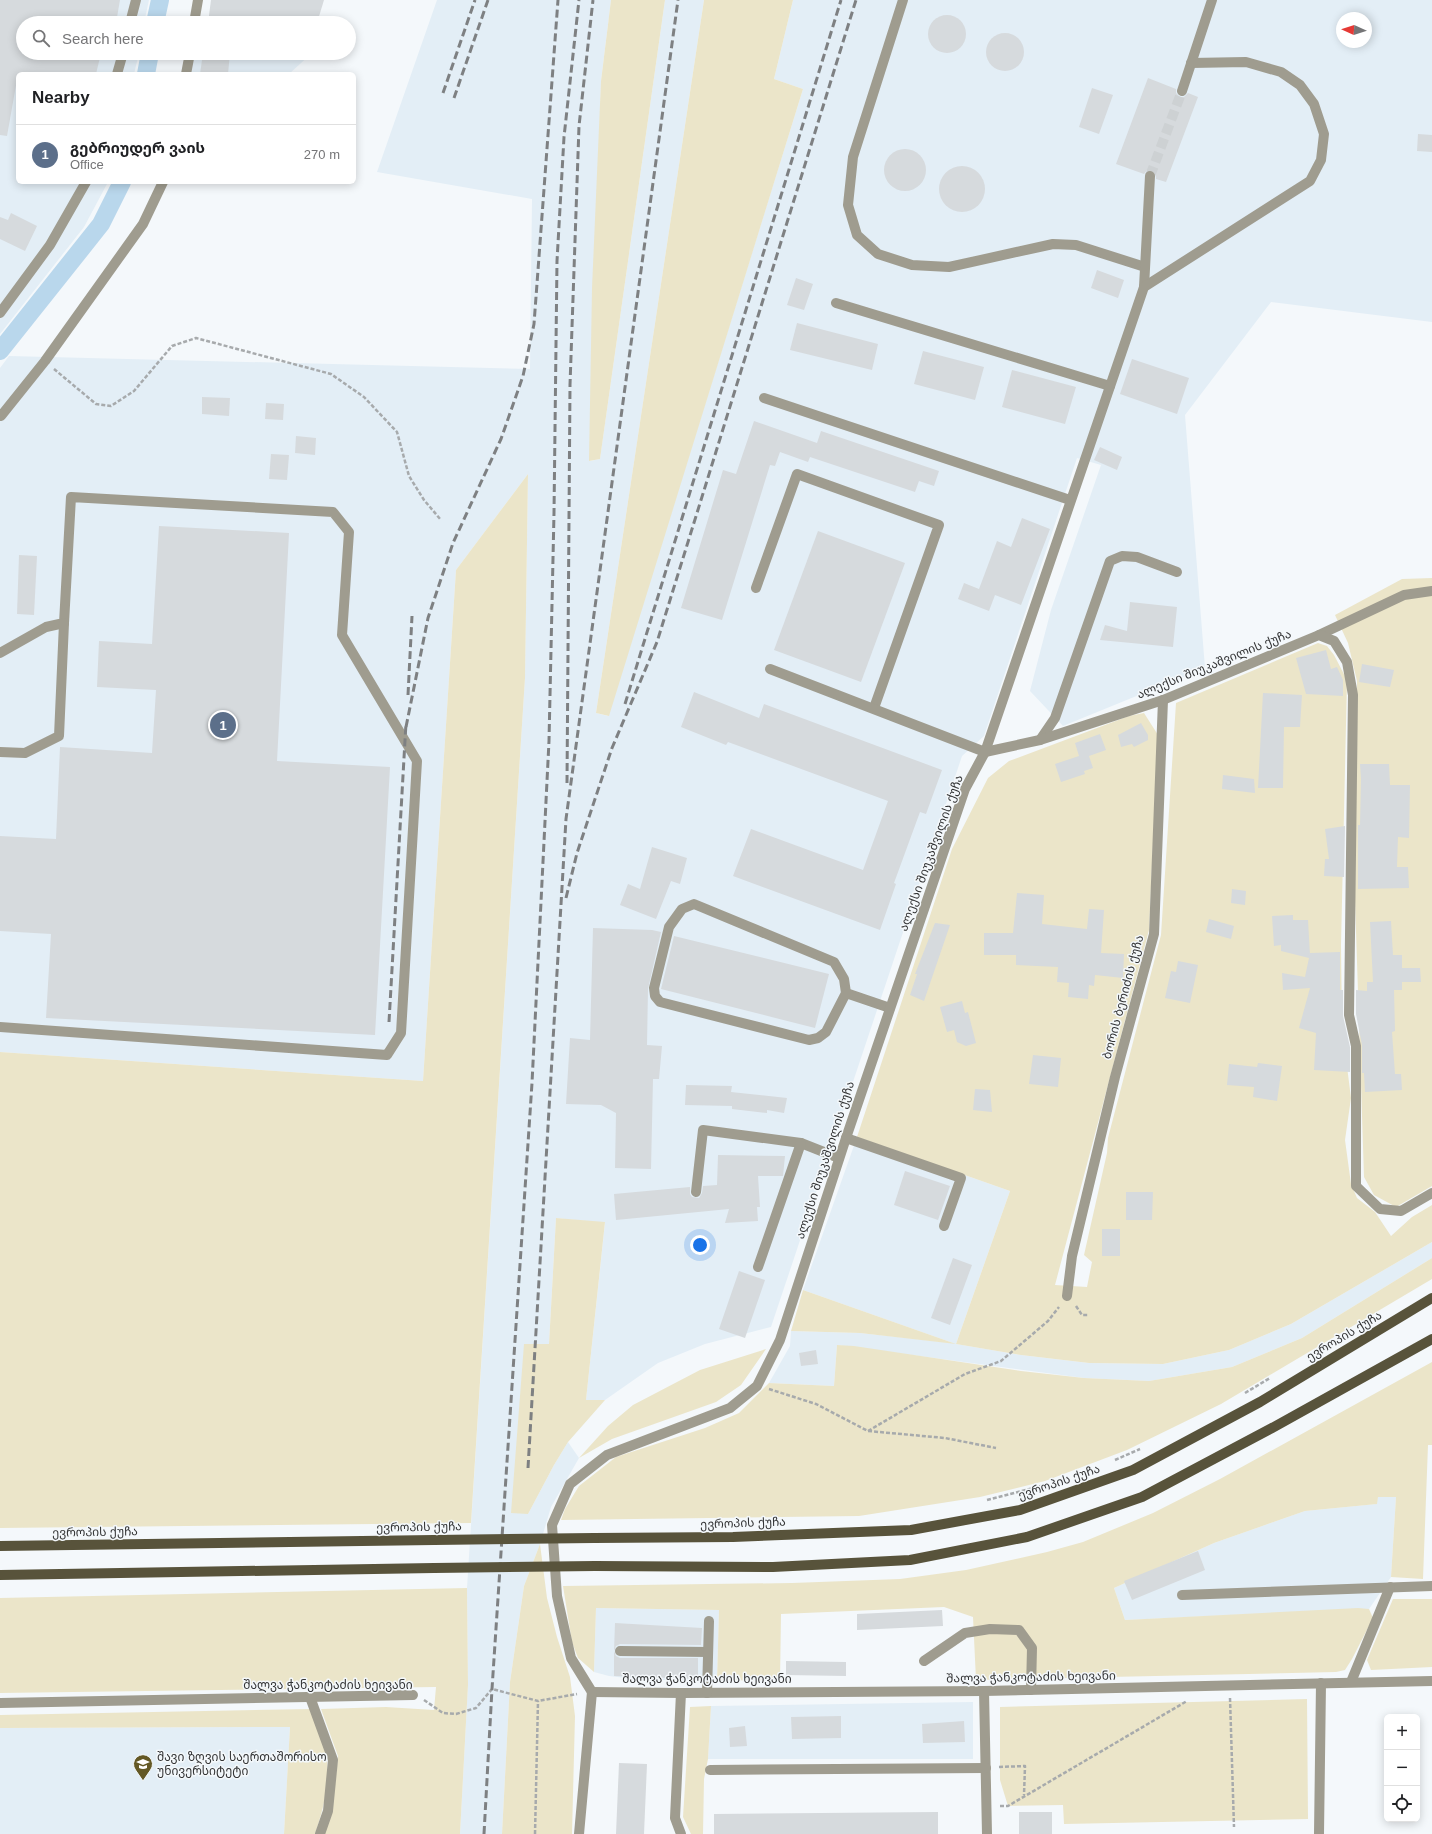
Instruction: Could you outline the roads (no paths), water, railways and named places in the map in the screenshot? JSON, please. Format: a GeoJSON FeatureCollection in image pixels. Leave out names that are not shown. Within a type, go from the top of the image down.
{"type":"FeatureCollection","features":[{"type":"Feature","properties":{"kind":"main road","name":"ევროპის ქუჩა"},"geometry":{"type":"LineString","coordinates":[[0,1546],[733,1537],[911,1530],[1020,1510],[1133,1470],[1260,1402],[1432,1298]]}},
{"type":"Feature","properties":{"kind":"main road"},"geometry":{"type":"LineString","coordinates":[[0,1575],[595,1566],[772,1567],[910,1560],[1027,1538],[1142,1497],[1272,1428],[1432,1339]]}},
{"type":"Feature","properties":{"kind":"street"},"geometry":{"type":"LineString","coordinates":[[132,16],[136,0]]}},
{"type":"Feature","properties":{"kind":"street"},"geometry":{"type":"LineString","coordinates":[[195,16],[198,0]]}},
{"type":"Feature","properties":{"kind":"street"},"geometry":{"type":"LineString","coordinates":[[903,0],[853,157],[848,205],[857,236],[878,254],[912,266],[949,267],[1053,244],[1076,245],[1145,267]]}},
{"type":"Feature","properties":{"kind":"street"},"geometry":{"type":"LineString","coordinates":[[1182,91],[1212,0]]}},
{"type":"Feature","properties":{"kind":"street"},"geometry":{"type":"LineString","coordinates":[[118,72],[121,60]]}},
{"type":"Feature","properties":{"kind":"street"},"geometry":{"type":"LineString","coordinates":[[186,72],[189,60]]}},
{"type":"Feature","properties":{"kind":"street"},"geometry":{"type":"LineString","coordinates":[[1144,287],[1310,181],[1321,160],[1324,134],[1314,104],[1300,85],[1281,72],[1246,62],[1190,63]]}},
{"type":"Feature","properties":{"kind":"street"},"geometry":{"type":"LineString","coordinates":[[770,669],[985,752],[1144,287],[1150,176]]}},
{"type":"Feature","properties":{"kind":"street"},"geometry":{"type":"LineString","coordinates":[[0,313],[50,245],[85,184]]}},
{"type":"Feature","properties":{"kind":"street"},"geometry":{"type":"LineString","coordinates":[[1,416],[45,361],[143,224],[162,184]]}},
{"type":"Feature","properties":{"kind":"street"},"geometry":{"type":"LineString","coordinates":[[836,303],[1110,386]]}},
{"type":"Feature","properties":{"kind":"street"},"geometry":{"type":"LineString","coordinates":[[764,398],[1070,500]]}},
{"type":"Feature","properties":{"kind":"street"},"geometry":{"type":"LineString","coordinates":[[756,588],[796,474],[939,525],[874,708]]}},
{"type":"Feature","properties":{"kind":"street"},"geometry":{"type":"LineString","coordinates":[[0,752],[24,753],[59,736],[72,497],[333,512],[349,532],[342,635],[417,761],[401,1033],[387,1055],[0,1027]]}},
{"type":"Feature","properties":{"kind":"street"},"geometry":{"type":"LineString","coordinates":[[1040,740],[1055,718],[1110,561],[1122,556],[1137,557],[1177,572]]}},
{"type":"Feature","properties":{"kind":"street","name":"ალექსი შიუკაშვილის ქუჩა"},"geometry":{"type":"LineString","coordinates":[[592,1692],[572,1658],[557,1596],[552,1525],[570,1484],[607,1455],[730,1408],[757,1386],[780,1340],[839,1158],[965,789],[985,752],[1040,740],[1163,700],[1319,635],[1404,595],[1432,592]]}},
{"type":"Feature","properties":{"kind":"street"},"geometry":{"type":"LineString","coordinates":[[0,653],[46,627],[64,623]]}},
{"type":"Feature","properties":{"kind":"street"},"geometry":{"type":"LineString","coordinates":[[1319,635],[1334,641],[1347,662],[1353,695],[1349,1015],[1356,1046],[1356,1186],[1380,1209],[1401,1211],[1432,1193]]}},
{"type":"Feature","properties":{"kind":"street","name":"ბორის ბერიძის ქუჩა"},"geometry":{"type":"LineString","coordinates":[[1067,1296],[1075,1240],[1115,1077],[1154,934],[1163,700]]}},
{"type":"Feature","properties":{"kind":"street"},"geometry":{"type":"LineString","coordinates":[[694,904],[834,962],[844,979],[846,994],[826,1032],[818,1038],[809,1040],[660,1002],[655,996],[654,988],[669,927],[682,909],[694,904]]}},
{"type":"Feature","properties":{"kind":"street"},"geometry":{"type":"LineString","coordinates":[[846,994],[890,1008]]}},
{"type":"Feature","properties":{"kind":"street"},"geometry":{"type":"LineString","coordinates":[[696,1192],[703,1130],[801,1143],[839,1158]]}},
{"type":"Feature","properties":{"kind":"street"},"geometry":{"type":"LineString","coordinates":[[846,1138],[961,1178],[944,1226]]}},
{"type":"Feature","properties":{"kind":"street"},"geometry":{"type":"LineString","coordinates":[[758,1267],[801,1143]]}},
{"type":"Feature","properties":{"kind":"street"},"geometry":{"type":"LineString","coordinates":[[1182,1595],[1432,1586]]}},
{"type":"Feature","properties":{"kind":"street"},"geometry":{"type":"LineString","coordinates":[[1351,1682],[1390,1587]]}},
{"type":"Feature","properties":{"kind":"street"},"geometry":{"type":"LineString","coordinates":[[707,1693],[709,1621]]}},
{"type":"Feature","properties":{"kind":"street"},"geometry":{"type":"LineString","coordinates":[[924,1661],[965,1633],[990,1629],[1019,1630],[1032,1648],[1031,1690]]}},
{"type":"Feature","properties":{"kind":"street"},"geometry":{"type":"LineString","coordinates":[[620,1651],[708,1652]]}},
{"type":"Feature","properties":{"kind":"street","name":"შალვა ჭანკოტაძის ხეივანი"},"geometry":{"type":"LineString","coordinates":[[592,1692],[707,1693],[984,1691],[1321,1682],[1432,1681]]}},
{"type":"Feature","properties":{"kind":"street"},"geometry":{"type":"LineString","coordinates":[[1319,1834],[1321,1682]]}},
{"type":"Feature","properties":{"kind":"street"},"geometry":{"type":"LineString","coordinates":[[984,1691],[987,1834]]}},
{"type":"Feature","properties":{"kind":"street"},"geometry":{"type":"LineString","coordinates":[[579,1834],[592,1692]]}},
{"type":"Feature","properties":{"kind":"street"},"geometry":{"type":"LineString","coordinates":[[681,1693],[674,1818],[681,1834]]}},
{"type":"Feature","properties":{"kind":"street","name":"შალვა ჭანკოტაძის ხეივანი"},"geometry":{"type":"LineString","coordinates":[[0,1703],[413,1695]]}},
{"type":"Feature","properties":{"kind":"street"},"geometry":{"type":"LineString","coordinates":[[310,1697],[333,1760],[328,1811],[320,1834]]}},
{"type":"Feature","properties":{"kind":"street"},"geometry":{"type":"LineString","coordinates":[[710,1770],[986,1768]]}},
{"type":"Feature","properties":{"kind":"waterway"},"geometry":{"type":"LineString","coordinates":[[157,16],[160,0]]}},
{"type":"Feature","properties":{"kind":"waterway"},"geometry":{"type":"LineString","coordinates":[[146,72],[149,60]]}},
{"type":"Feature","properties":{"kind":"waterway"},"geometry":{"type":"LineString","coordinates":[[0,351],[101,224],[121,184]]}},
{"type":"Feature","properties":{"kind":"tunnel"},"geometry":{"type":"LineString","coordinates":[[1150,176],[1182,91]]}},
{"type":"Feature","properties":{"kind":"railway"},"geometry":{"type":"LineString","coordinates":[[443,93],[475,0]]}},
{"type":"Feature","properties":{"kind":"railway"},"geometry":{"type":"LineString","coordinates":[[454,98],[488,0]]}},
{"type":"Feature","properties":{"kind":"railway"},"geometry":{"type":"LineString","coordinates":[[406,727],[428,618],[453,543],[501,439],[523,376],[534,324],[558,0]]}},
{"type":"Feature","properties":{"kind":"railway"},"geometry":{"type":"LineString","coordinates":[[484,1834],[492,1689],[532,1083],[549,741],[557,261],[564,137],[579,0]]}},
{"type":"Feature","properties":{"kind":"railway"},"geometry":{"type":"LineString","coordinates":[[567,783],[570,385],[579,126],[593,0]]}},
{"type":"Feature","properties":{"kind":"railway"},"geometry":{"type":"LineString","coordinates":[[528,1468],[566,819],[678,0]]}},
{"type":"Feature","properties":{"kind":"railway"},"geometry":{"type":"LineString","coordinates":[[625,704],[841,0]]}},
{"type":"Feature","properties":{"kind":"railway"},"geometry":{"type":"LineString","coordinates":[[566,898],[577,853],[612,748],[657,642],[856,0]]}},
{"type":"Feature","properties":{"kind":"railway"},"geometry":{"type":"LineString","coordinates":[[408,695],[412,616]]}},
{"type":"Feature","properties":{"kind":"railway"},"geometry":{"type":"LineString","coordinates":[[389,1022],[406,723]]}},
{"type":"Feature","properties":{"kind":"place","name":"გებრიუდერ ვაის"},"geometry":{"type":"Point","coordinates":[223,725]}},
{"type":"Feature","properties":{"kind":"place","name":"შავი ზღვის საერთაშორისო უნივერსიტეტი"},"geometry":{"type":"Point","coordinates":[143,1781]}}]}
